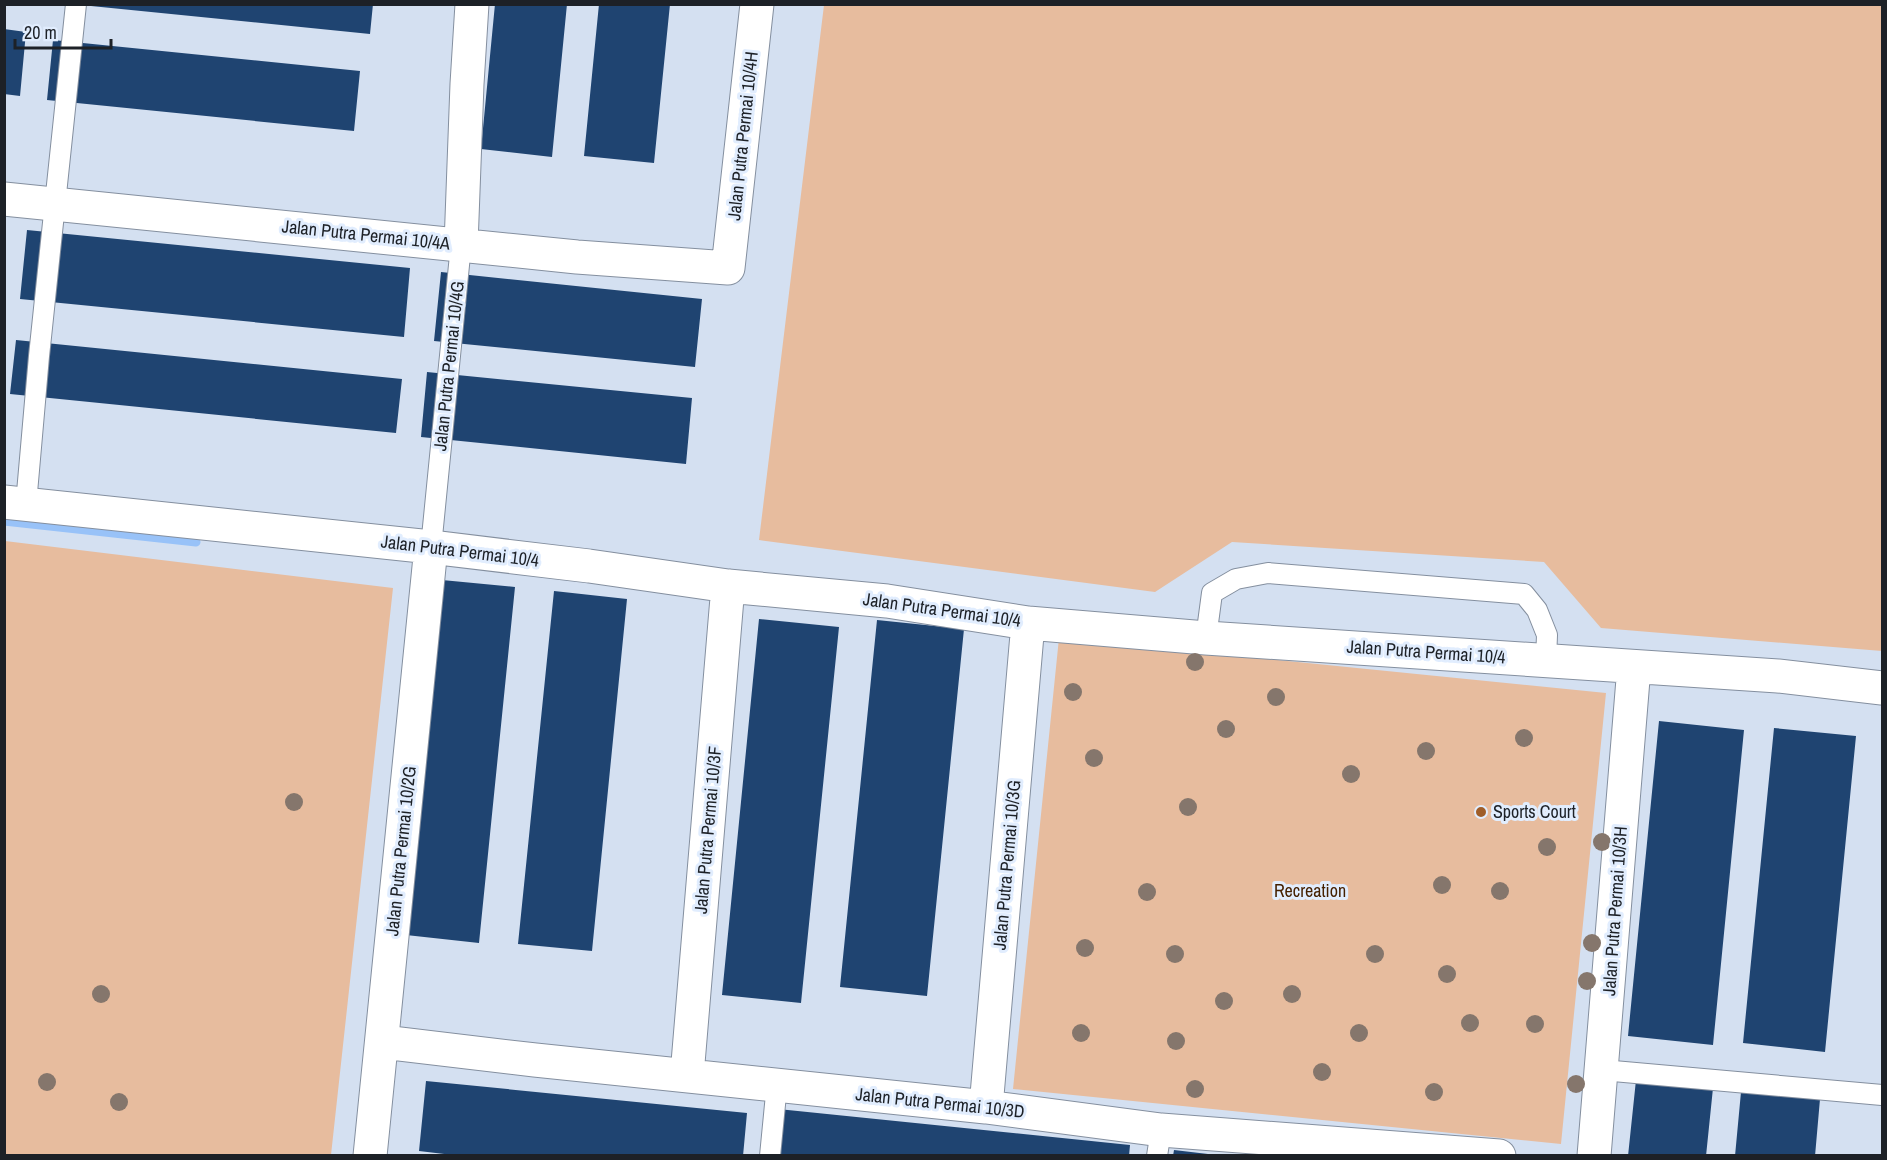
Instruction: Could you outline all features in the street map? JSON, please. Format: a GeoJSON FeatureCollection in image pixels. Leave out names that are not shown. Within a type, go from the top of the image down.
{"type":"FeatureCollection","features":[{"type":"Feature","properties":{"kind":"street","name":"Jalan Putra Permai 10/4G"},"geometry":{"type":"LineString","coordinates":[[461,244],[472,4]]}},
{"type":"Feature","properties":{"kind":"street","name":"Jalan Putra Permai 10/4H"},"geometry":{"type":"LineString","coordinates":[[728,268],[757,4]]}},
{"type":"Feature","properties":{"kind":"street","name":"Jalan Putra Permai 10/4A"},"geometry":{"type":"LineString","coordinates":[[4,199],[577,257],[728,268]]}},
{"type":"Feature","properties":{"kind":"street","name":"Jalan Putra Permai 10/4"},"geometry":{"type":"LineString","coordinates":[[15,503],[431,547],[728,586],[887,601],[1028,622],[1206,639],[1778,676],[1882,688]]}},
{"type":"Feature","properties":{"kind":"street","name":"Jalan Putra Permai 10/2G"},"geometry":{"type":"LineString","coordinates":[[370,1155],[431,547]]}},
{"type":"Feature","properties":{"kind":"street","name":"Jalan Putra Permai 10/3F"},"geometry":{"type":"LineString","coordinates":[[687,1075],[728,586]]}},
{"type":"Feature","properties":{"kind":"street","name":"Jalan Putra Permai 10/3G"},"geometry":{"type":"LineString","coordinates":[[986,1107],[1028,622]]}},
{"type":"Feature","properties":{"kind":"street","name":"Jalan Putra Permai 10/3H"},"geometry":{"type":"LineString","coordinates":[[1594,1155],[1634,667]]}},
{"type":"Feature","properties":{"kind":"street","name":"Jalan Putra Permai 10/3D"},"geometry":{"type":"LineString","coordinates":[[382,1042],[986,1107],[1159,1143],[1499,1155]]}},
{"type":"Feature","properties":{"kind":"lane"},"geometry":{"type":"LineString","coordinates":[[15,503],[39,356],[76,4]]}},
{"type":"Feature","properties":{"kind":"lane","name":"Jalan Putra Permai 10/4G"},"geometry":{"type":"LineString","coordinates":[[431,547],[461,244]]}},
{"type":"Feature","properties":{"kind":"lane"},"geometry":{"type":"LineString","coordinates":[[1206,639],[1212,593],[1236,579],[1268,573],[1524,594],[1537,610],[1547,635],[1546,660]]}},
{"type":"Feature","properties":{"kind":"lane"},"geometry":{"type":"LineString","coordinates":[[1602,1070],[1882,1095]]}},
{"type":"Feature","properties":{"kind":"lane"},"geometry":{"type":"LineString","coordinates":[[770,1155],[777,1084]]}},
{"type":"Feature","properties":{"kind":"green space"},"geometry":{"type":"Polygon","coordinates":[[[824,5],[1882,5],[1882,651],[1601,628],[1544,562],[1232,542],[1155,592],[759,540],[824,5]]]}},
{"type":"Feature","properties":{"kind":"green space"},"geometry":{"type":"Polygon","coordinates":[[[5,541],[393,588],[331,1155],[5,1155],[5,541]]]}},
{"type":"Feature","properties":{"kind":"green space","name":"Recreation"},"geometry":{"type":"Polygon","coordinates":[[[1059,638],[1606,693],[1561,1144],[1013,1089],[1059,638]]]}},
{"type":"Feature","properties":{"kind":"building"},"geometry":{"type":"Polygon","coordinates":[[[91,4],[373,4],[370,34],[91,6],[91,4]]]}},
{"type":"Feature","properties":{"kind":"building"},"geometry":{"type":"Polygon","coordinates":[[[495,4],[567,4],[552,157],[481,149],[495,4]]]}},
{"type":"Feature","properties":{"kind":"building"},"geometry":{"type":"Polygon","coordinates":[[[599,4],[670,4],[654,163],[584,156],[599,4]]]}},
{"type":"Feature","properties":{"kind":"building"},"geometry":{"type":"Polygon","coordinates":[[[4,29],[26,32],[20,96],[4,94],[4,29]]]}},
{"type":"Feature","properties":{"kind":"building"},"geometry":{"type":"Polygon","coordinates":[[[53,40],[360,71],[354,131],[47,100],[53,40]]]}},
{"type":"Feature","properties":{"kind":"building"},"geometry":{"type":"Polygon","coordinates":[[[27,230],[410,268],[404,337],[20,299],[27,230]]]}},
{"type":"Feature","properties":{"kind":"building"},"geometry":{"type":"Polygon","coordinates":[[[441,272],[702,299],[695,367],[434,341],[441,272]]]}},
{"type":"Feature","properties":{"kind":"building"},"geometry":{"type":"Polygon","coordinates":[[[16,340],[402,379],[396,433],[10,394],[16,340]]]}},
{"type":"Feature","properties":{"kind":"building"},"geometry":{"type":"Polygon","coordinates":[[[427,372],[692,398],[686,464],[421,437],[427,372]]]}},
{"type":"Feature","properties":{"kind":"building"},"geometry":{"type":"Polygon","coordinates":[[[442,580],[515,587],[479,943],[406,935],[442,580]]]}},
{"type":"Feature","properties":{"kind":"building"},"geometry":{"type":"Polygon","coordinates":[[[554,591],[627,599],[592,951],[518,944],[554,591]]]}},
{"type":"Feature","properties":{"kind":"building"},"geometry":{"type":"Polygon","coordinates":[[[759,619],[839,627],[801,1003],[722,995],[759,619]]]}},
{"type":"Feature","properties":{"kind":"building"},"geometry":{"type":"Polygon","coordinates":[[[877,620],[964,629],[927,996],[840,987],[877,620]]]}},
{"type":"Feature","properties":{"kind":"building"},"geometry":{"type":"Polygon","coordinates":[[[1659,721],[1744,730],[1713,1045],[1628,1036],[1659,721]]]}},
{"type":"Feature","properties":{"kind":"building"},"geometry":{"type":"Polygon","coordinates":[[[1774,728],[1856,736],[1825,1052],[1743,1043],[1774,728]]]}},
{"type":"Feature","properties":{"kind":"building"},"geometry":{"type":"Polygon","coordinates":[[[1636,1080],[1713,1088],[1706,1156],[1628,1156],[1636,1080]]]}},
{"type":"Feature","properties":{"kind":"building"},"geometry":{"type":"Polygon","coordinates":[[[426,1081],[747,1113],[743,1156],[461,1156],[419,1151],[426,1081]]]}},
{"type":"Feature","properties":{"kind":"building"},"geometry":{"type":"Polygon","coordinates":[[[1741,1092],[1820,1099],[1815,1156],[1735,1156],[1741,1092]]]}},
{"type":"Feature","properties":{"kind":"building"},"geometry":{"type":"Polygon","coordinates":[[[778,1109],[1130,1145],[1129,1156],[774,1156],[778,1109]]]}},
{"type":"Feature","properties":{"kind":"building"},"geometry":{"type":"Polygon","coordinates":[[[1174,1150],[1208,1154],[1208,1156],[1173,1156],[1174,1150]]]}},
{"type":"Feature","properties":{"kind":"waterway"},"geometry":{"type":"LineString","coordinates":[[4,521],[196,542]]}},
{"type":"Feature","properties":{"kind":"place","name":"Sports Court"},"geometry":{"type":"Point","coordinates":[1481,812]}}]}
